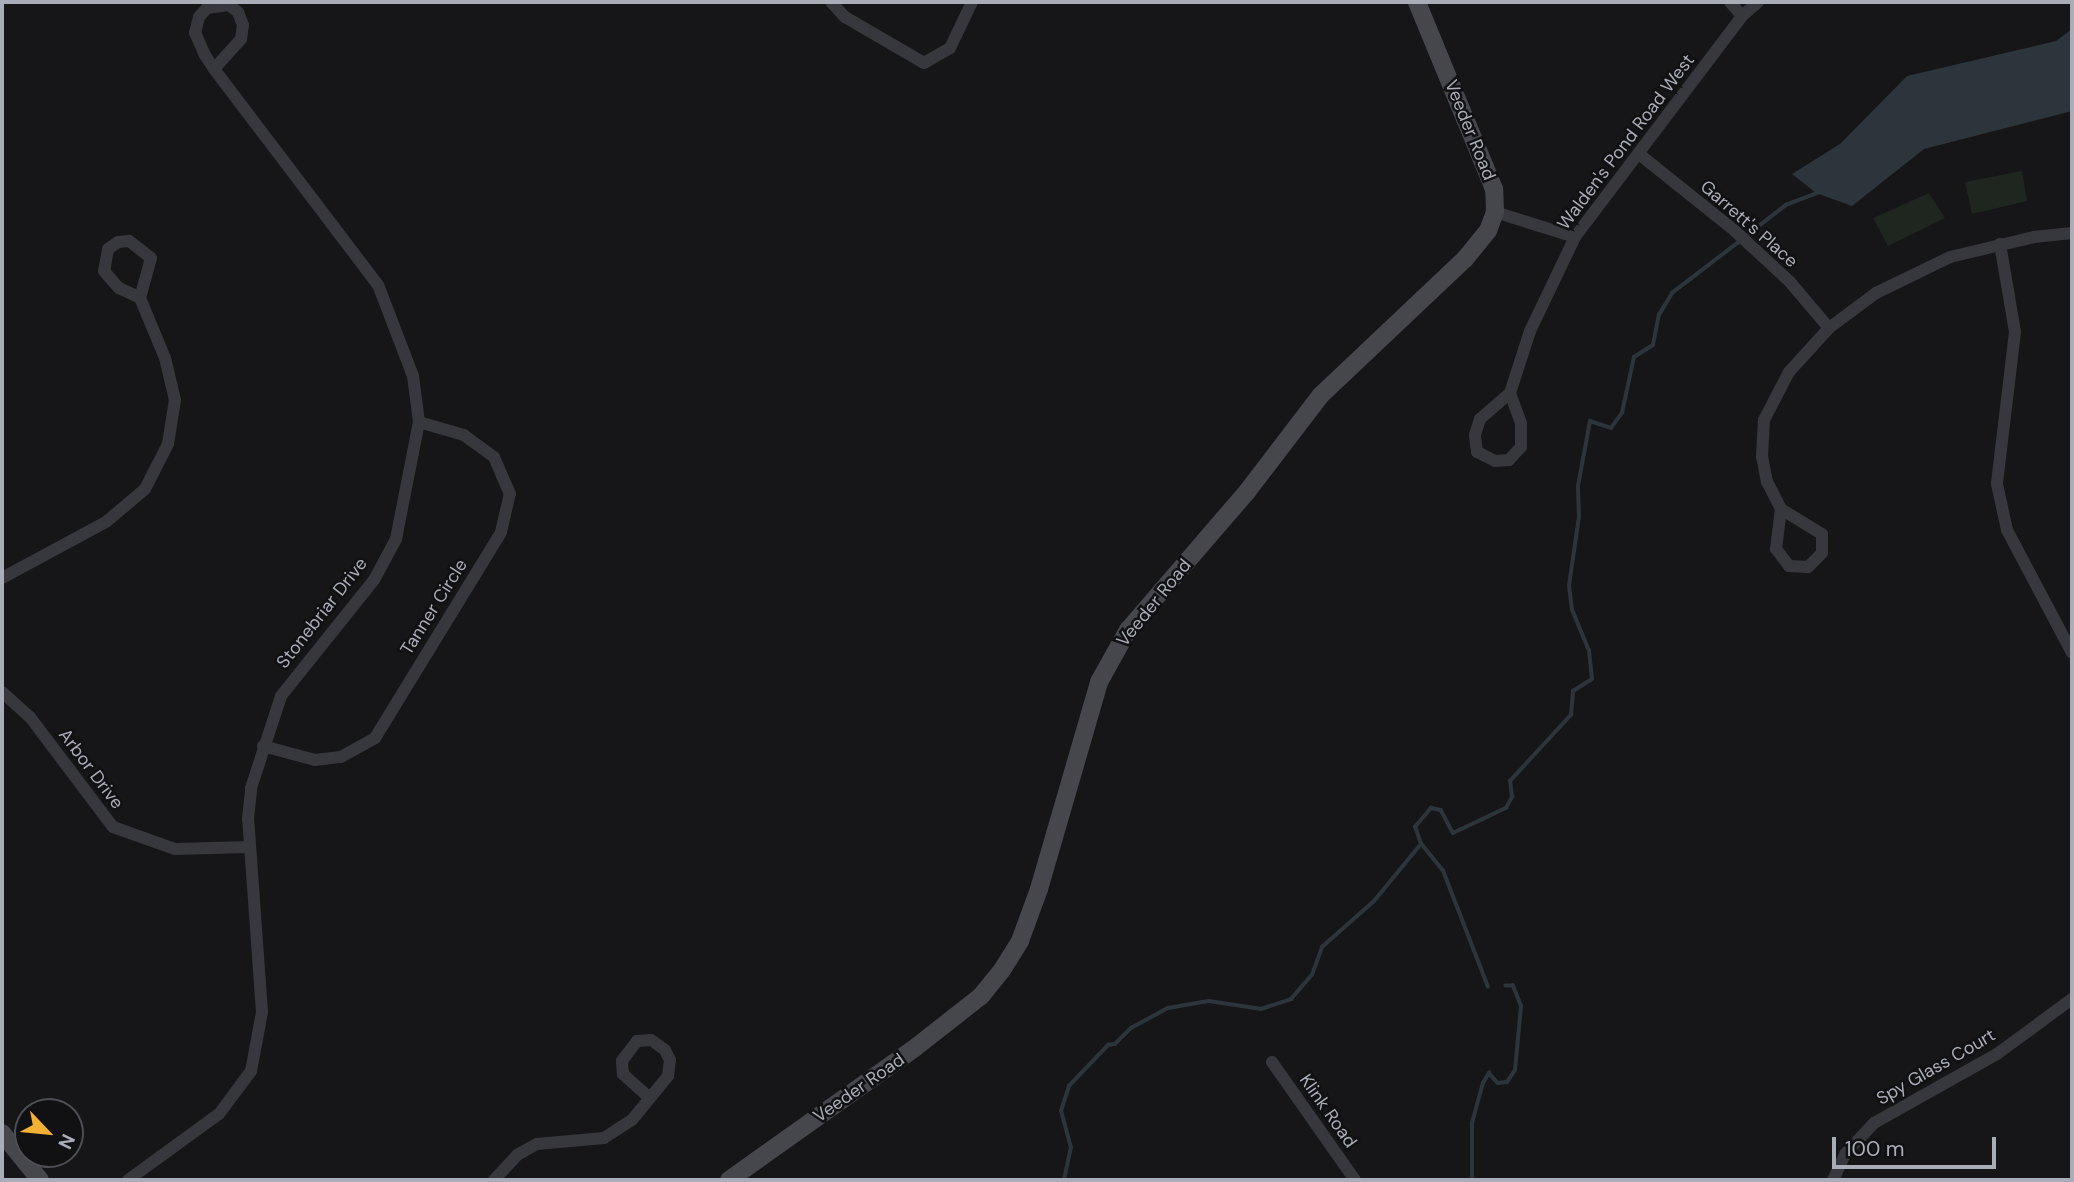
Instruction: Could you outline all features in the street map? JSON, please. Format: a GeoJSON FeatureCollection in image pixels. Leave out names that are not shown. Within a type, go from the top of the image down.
{"type":"FeatureCollection","features":[{"type":"Feature","properties":{"kind":"street"},"geometry":{"type":"LineString","coordinates":[[831,2],[845,17],[924,63],[950,48],[972,2]]}},
{"type":"Feature","properties":{"kind":"street","name":"Veeder Road"},"geometry":{"type":"LineString","coordinates":[[729,1180],[916,1047],[981,996],[1002,970],[1020,941],[1039,889],[1099,682],[1128,630],[1246,493],[1303,415],[1362,353],[1465,259],[1488,231],[1495,212],[1490,177],[1417,2]]}},
{"type":"Feature","properties":{"kind":"street"},"geometry":{"type":"LineString","coordinates":[[1730,2],[1742,16]]}},
{"type":"Feature","properties":{"kind":"street","name":"Walden's Pond Road West"},"geometry":{"type":"LineString","coordinates":[[1510,393],[1530,331],[1575,237],[1742,16],[1758,2]]}},
{"type":"Feature","properties":{"kind":"street","name":"Stonebriar Drive"},"geometry":{"type":"LineString","coordinates":[[128,1180],[219,1114],[251,1071],[262,1012],[249,847],[251,788],[281,696],[373,580],[396,539],[419,422],[413,376],[378,285],[214,69],[195,33],[199,17],[207,8],[229,5],[238,12],[243,25],[241,39],[214,69]]}},
{"type":"Feature","properties":{"kind":"street","name":"Garrett's Place"},"geometry":{"type":"LineString","coordinates":[[1639,154],[1735,231],[1790,282],[1829,328]]}},
{"type":"Feature","properties":{"kind":"street"},"geometry":{"type":"LineString","coordinates":[[1495,212],[1575,237]]}},
{"type":"Feature","properties":{"kind":"street"},"geometry":{"type":"LineString","coordinates":[[1781,509],[1776,549],[1789,566],[1808,567],[1822,553],[1822,534],[1781,509],[1767,482],[1762,457],[1764,420],[1789,372],[1829,328],[1902,278],[1950,257],[2000,244],[2072,233]]}},
{"type":"Feature","properties":{"kind":"street"},"geometry":{"type":"LineString","coordinates":[[2,578],[106,522],[145,489],[168,444],[175,400],[165,358],[141,298],[151,258],[129,241],[118,242],[108,249],[104,271],[119,288],[141,298]]}},
{"type":"Feature","properties":{"kind":"street"},"geometry":{"type":"LineString","coordinates":[[2000,244],[2015,332],[1997,484],[2007,530],[2072,653]]}},
{"type":"Feature","properties":{"kind":"street"},"geometry":{"type":"LineString","coordinates":[[1510,393],[1521,423],[1521,447],[1509,460],[1494,461],[1477,452],[1475,435],[1480,419],[1510,393]]}},
{"type":"Feature","properties":{"kind":"street","name":"Tanner Circle"},"geometry":{"type":"LineString","coordinates":[[263,746],[315,760],[341,757],[375,738],[500,533],[510,494],[494,457],[464,435],[419,422]]}},
{"type":"Feature","properties":{"kind":"street","name":"Arbor Drive"},"geometry":{"type":"LineString","coordinates":[[2,692],[30,717],[113,827],[175,849],[249,847]]}},
{"type":"Feature","properties":{"kind":"street","name":"Spy Glass Court"},"geometry":{"type":"LineString","coordinates":[[1833,1180],[1845,1154],[1874,1123],[1997,1054],[2072,999]]}},
{"type":"Feature","properties":{"kind":"street"},"geometry":{"type":"LineString","coordinates":[[494,1180],[517,1155],[537,1144],[604,1138],[632,1120],[650,1098],[668,1076],[670,1060],[666,1049],[651,1040],[637,1041],[622,1060],[623,1074],[650,1098]]}},
{"type":"Feature","properties":{"kind":"street","name":"Klink Road"},"geometry":{"type":"LineString","coordinates":[[1272,1062],[1355,1180]]}},
{"type":"Feature","properties":{"kind":"street"},"geometry":{"type":"LineString","coordinates":[[2,1133],[40,1180]]}},
{"type":"Feature","properties":{"kind":"shaded area"},"geometry":{"type":"Polygon","coordinates":[[[2072,29],[2072,111],[1924,149],[1852,206],[1816,193],[1792,174],[1840,144],[1907,76],[2056,41],[2072,29]]]}},
{"type":"Feature","properties":{"kind":"shaded area"},"geometry":{"type":"Polygon","coordinates":[[[2022,171],[2027,201],[1972,214],[1965,182],[2022,171]]]}},
{"type":"Feature","properties":{"kind":"shaded area"},"geometry":{"type":"Polygon","coordinates":[[[1929,193],[1945,218],[1888,246],[1873,218],[1929,193]]]}},
{"type":"Feature","properties":{"kind":"waterway"},"geometry":{"type":"LineString","coordinates":[[1746,236],[1786,205],[1820,192]]}},
{"type":"Feature","properties":{"kind":"waterway"},"geometry":{"type":"LineString","coordinates":[[1488,987],[1443,871],[1421,844],[1415,827],[1431,808],[1441,810],[1453,833],[1506,808],[1512,797],[1510,781],[1571,715],[1573,691],[1592,679],[1589,651],[1572,610],[1569,586],[1579,517],[1578,486],[1590,421],[1611,428],[1622,413],[1634,357],[1653,345],[1659,315],[1672,293],[1740,241]]}},
{"type":"Feature","properties":{"kind":"waterway"},"geometry":{"type":"LineString","coordinates":[[1064,1180],[1071,1148],[1061,1111],[1069,1086],[1108,1045],[1115,1044],[1131,1028],[1168,1008],[1209,1001],[1261,1009],[1291,999],[1312,975],[1322,947],[1374,901],[1421,844]]}},
{"type":"Feature","properties":{"kind":"waterway"},"geometry":{"type":"LineString","coordinates":[[1472,1180],[1472,1123],[1483,1083],[1489,1073],[1498,1083],[1507,1082],[1515,1070],[1521,1006],[1513,986],[1506,986]]}}]}
